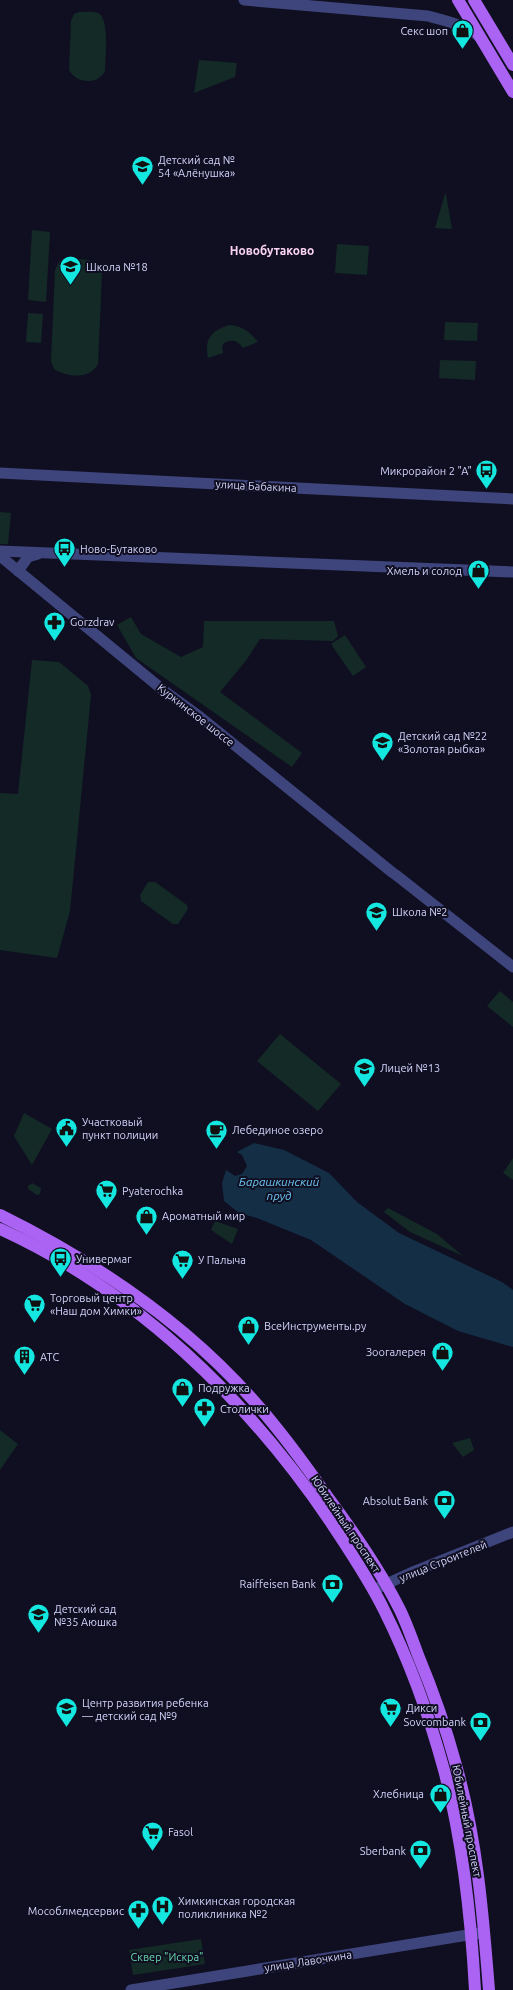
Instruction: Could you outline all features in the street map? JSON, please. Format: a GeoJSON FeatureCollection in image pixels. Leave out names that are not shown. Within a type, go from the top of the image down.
{"type":"FeatureCollection","features":[{"type":"Feature","properties":{"kind":"main road"},"geometry":{"type":"LineString","coordinates":[[458,0],[513,92]]}},
{"type":"Feature","properties":{"kind":"main road"},"geometry":{"type":"LineString","coordinates":[[474,0],[513,65]]}},
{"type":"Feature","properties":{"kind":"main road","name":"Юбилейный проспект"},"geometry":{"type":"LineString","coordinates":[[0,1215],[69,1252],[114,1281],[169,1323],[227,1373],[252,1399],[304,1463],[357,1537],[398,1606],[430,1686],[456,1764],[475,1850],[485,1932],[489,1990]]}},
{"type":"Feature","properties":{"kind":"main road","name":"Юбилейный проспект"},"geometry":{"type":"LineString","coordinates":[[0,1229],[68,1266],[117,1298],[160,1332],[218,1383],[266,1435],[305,1486],[346,1545],[373,1590],[402,1651],[427,1716],[443,1768],[463,1859],[472,1934],[475,1990]]}},
{"type":"Feature","properties":{"kind":"street"},"geometry":{"type":"LineString","coordinates":[[244,0],[428,16],[453,22],[470,30],[483,40]]}},
{"type":"Feature","properties":{"kind":"street","name":"улица Бабакина"},"geometry":{"type":"LineString","coordinates":[[0,473],[513,499]]}},
{"type":"Feature","properties":{"kind":"street"},"geometry":{"type":"LineString","coordinates":[[0,551],[513,572]]}},
{"type":"Feature","properties":{"kind":"street"},"geometry":{"type":"LineString","coordinates":[[18,571],[28,557],[40,553]]}},
{"type":"Feature","properties":{"kind":"street","name":"Куркинское шоссе"},"geometry":{"type":"LineString","coordinates":[[0,556],[163,690],[200,717],[394,874],[513,967]]}},
{"type":"Feature","properties":{"kind":"street","name":"улица Строителей"},"geometry":{"type":"LineString","coordinates":[[373,1590],[513,1532]]}},
{"type":"Feature","properties":{"kind":"street","name":"улица Лавочкина"},"geometry":{"type":"LineString","coordinates":[[131,1990],[485,1932]]}},
{"type":"Feature","properties":{"kind":"green space"},"geometry":{"type":"Polygon","coordinates":[[[79,12],[98,13],[102,16],[104,23],[106,40],[105,71],[101,76],[92,81],[76,78],[69,70],[71,21],[74,14],[79,12]]]}},
{"type":"Feature","properties":{"kind":"green space"},"geometry":{"type":"Polygon","coordinates":[[[199,60],[237,63],[235,77],[194,93],[199,60]]]}},
{"type":"Feature","properties":{"kind":"green space"},"geometry":{"type":"Polygon","coordinates":[[[446,194],[452,229],[435,228],[446,194]]]}},
{"type":"Feature","properties":{"kind":"green space"},"geometry":{"type":"Polygon","coordinates":[[[32,230],[50,232],[46,302],[28,300],[32,230]]]}},
{"type":"Feature","properties":{"kind":"green space"},"geometry":{"type":"Polygon","coordinates":[[[337,244],[369,246],[367,275],[335,273],[337,244]]]}},
{"type":"Feature","properties":{"kind":"green space"},"geometry":{"type":"Polygon","coordinates":[[[67,259],[84,259],[93,262],[102,274],[98,364],[90,373],[78,376],[59,372],[54,369],[51,361],[55,270],[59,262],[67,259]]]}},
{"type":"Feature","properties":{"kind":"green space"},"geometry":{"type":"Polygon","coordinates":[[[28,313],[43,314],[41,343],[26,342],[28,313]]]}},
{"type":"Feature","properties":{"kind":"green space"},"geometry":{"type":"Polygon","coordinates":[[[445,322],[478,323],[477,341],[444,340],[445,322]]]}},
{"type":"Feature","properties":{"kind":"green space"},"geometry":{"type":"Polygon","coordinates":[[[229,325],[246,330],[258,342],[243,348],[235,341],[227,342],[222,346],[223,353],[208,358],[207,346],[210,337],[213,333],[229,325]]]}},
{"type":"Feature","properties":{"kind":"green space"},"geometry":{"type":"Polygon","coordinates":[[[440,360],[476,361],[475,380],[439,378],[440,360]]]}},
{"type":"Feature","properties":{"kind":"green space"},"geometry":{"type":"Polygon","coordinates":[[[0,512],[11,513],[8,544],[0,544],[0,512]]]}},
{"type":"Feature","properties":{"kind":"green space"},"geometry":{"type":"Polygon","coordinates":[[[131,617],[141,634],[181,657],[203,647],[204,621],[334,621],[338,636],[333,641],[260,639],[245,662],[220,692],[302,753],[292,767],[136,658],[117,625],[131,617]]]}},
{"type":"Feature","properties":{"kind":"green space"},"geometry":{"type":"Polygon","coordinates":[[[345,635],[366,667],[353,676],[331,644],[345,635]]]}},
{"type":"Feature","properties":{"kind":"green space"},"geometry":{"type":"Polygon","coordinates":[[[32,660],[59,662],[88,686],[91,695],[70,911],[57,958],[0,950],[0,793],[18,794],[32,660]]]}},
{"type":"Feature","properties":{"kind":"green space"},"geometry":{"type":"Polygon","coordinates":[[[148,882],[155,882],[187,905],[188,909],[178,924],[173,924],[141,901],[140,895],[148,882]]]}},
{"type":"Feature","properties":{"kind":"green space"},"geometry":{"type":"Polygon","coordinates":[[[500,991],[513,1002],[513,1027],[487,1006],[500,991]]]}},
{"type":"Feature","properties":{"kind":"green space"},"geometry":{"type":"Polygon","coordinates":[[[280,1034],[341,1084],[318,1111],[257,1061],[280,1034]]]}},
{"type":"Feature","properties":{"kind":"green space"},"geometry":{"type":"Polygon","coordinates":[[[24,1113],[52,1129],[32,1165],[14,1136],[24,1113]]]}},
{"type":"Feature","properties":{"kind":"green space"},"geometry":{"type":"Polygon","coordinates":[[[513,1158],[513,1180],[503,1173],[513,1158]]]}},
{"type":"Feature","properties":{"kind":"green space"},"geometry":{"type":"Polygon","coordinates":[[[32,1183],[41,1188],[40,1194],[37,1195],[28,1189],[28,1186],[32,1183]]]}},
{"type":"Feature","properties":{"kind":"green space"},"geometry":{"type":"Polygon","coordinates":[[[388,1208],[437,1234],[463,1256],[410,1232],[384,1212],[388,1208]]]}},
{"type":"Feature","properties":{"kind":"green space"},"geometry":{"type":"Polygon","coordinates":[[[215,1221],[238,1229],[232,1244],[211,1230],[215,1221]]]}},
{"type":"Feature","properties":{"kind":"green space"},"geometry":{"type":"Polygon","coordinates":[[[0,1430],[18,1444],[0,1470],[0,1430]]]}},
{"type":"Feature","properties":{"kind":"green space"},"geometry":{"type":"Polygon","coordinates":[[[470,1438],[474,1450],[463,1457],[452,1443],[470,1438]]]}},
{"type":"Feature","properties":{"kind":"green space","name":"Сквер \"Искра\""},"geometry":{"type":"Polygon","coordinates":[[[201,1939],[205,1964],[133,1975],[129,1950],[201,1939]]]}},
{"type":"Feature","properties":{"kind":"water","name":"Барашкинский пруд"},"geometry":{"type":"Polygon","coordinates":[[[254,1143],[284,1150],[329,1173],[357,1202],[399,1233],[502,1282],[513,1290],[513,1347],[458,1331],[405,1304],[311,1240],[257,1218],[239,1213],[224,1201],[222,1183],[226,1170],[235,1176],[242,1174],[247,1166],[242,1155],[237,1152],[254,1143]]]}},
{"type":"Feature","properties":{"kind":"place","name":"Секс шоп"},"geometry":{"type":"Point","coordinates":[463,50]}},
{"type":"Feature","properties":{"kind":"place","name":"Детский сад № 54 «Алёнушка»"},"geometry":{"type":"Point","coordinates":[142,186]}},
{"type":"Feature","properties":{"kind":"place","name":"Школа №18"},"geometry":{"type":"Point","coordinates":[71,286]}},
{"type":"Feature","properties":{"kind":"place","name":"Микрорайон 2 \"А\""},"geometry":{"type":"Point","coordinates":[487,490]}},
{"type":"Feature","properties":{"kind":"place","name":"Ново-Бутаково"},"geometry":{"type":"Point","coordinates":[64,568]}},
{"type":"Feature","properties":{"kind":"place","name":"Хмель и солод"},"geometry":{"type":"Point","coordinates":[478,590]}},
{"type":"Feature","properties":{"kind":"place","name":"Gorzdrav"},"geometry":{"type":"Point","coordinates":[54,642]}},
{"type":"Feature","properties":{"kind":"place","name":"Детский сад №22 «Золотая рыбка»"},"geometry":{"type":"Point","coordinates":[383,762]}},
{"type":"Feature","properties":{"kind":"place","name":"Школа №2"},"geometry":{"type":"Point","coordinates":[377,932]}},
{"type":"Feature","properties":{"kind":"place","name":"Лицей №13"},"geometry":{"type":"Point","coordinates":[365,1088]}},
{"type":"Feature","properties":{"kind":"place","name":"Участковый пункт полиции"},"geometry":{"type":"Point","coordinates":[67,1148]}},
{"type":"Feature","properties":{"kind":"place","name":"Лебединое озеро"},"geometry":{"type":"Point","coordinates":[216,1150]}},
{"type":"Feature","properties":{"kind":"place","name":"Pyaterochka"},"geometry":{"type":"Point","coordinates":[107,1210]}},
{"type":"Feature","properties":{"kind":"place","name":"Ароматный мир"},"geometry":{"type":"Point","coordinates":[146,1236]}},
{"type":"Feature","properties":{"kind":"place","name":"Универмаг"},"geometry":{"type":"Point","coordinates":[61,1278]}},
{"type":"Feature","properties":{"kind":"place","name":"У Палыча"},"geometry":{"type":"Point","coordinates":[183,1280]}},
{"type":"Feature","properties":{"kind":"place","name":"Торговый центр «Наш дом Химки»"},"geometry":{"type":"Point","coordinates":[35,1324]}},
{"type":"Feature","properties":{"kind":"place","name":"ВсеИнструменты.ру"},"geometry":{"type":"Point","coordinates":[248,1346]}},
{"type":"Feature","properties":{"kind":"place","name":"Зоогалерея"},"geometry":{"type":"Point","coordinates":[442,1372]}},
{"type":"Feature","properties":{"kind":"place","name":"АТС"},"geometry":{"type":"Point","coordinates":[25,1376]}},
{"type":"Feature","properties":{"kind":"place","name":"Подружка"},"geometry":{"type":"Point","coordinates":[183,1408]}},
{"type":"Feature","properties":{"kind":"place","name":"Столички"},"geometry":{"type":"Point","coordinates":[205,1428]}},
{"type":"Feature","properties":{"kind":"place","name":"Absolut Bank"},"geometry":{"type":"Point","coordinates":[444,1520]}},
{"type":"Feature","properties":{"kind":"place","name":"Raiffeisen Bank"},"geometry":{"type":"Point","coordinates":[332,1604]}},
{"type":"Feature","properties":{"kind":"place","name":"Детский сад №35 Аюшка"},"geometry":{"type":"Point","coordinates":[38,1634]}},
{"type":"Feature","properties":{"kind":"place","name":"Центр развития ребенка — детский сад №9"},"geometry":{"type":"Point","coordinates":[66,1728]}},
{"type":"Feature","properties":{"kind":"place","name":"Дикси"},"geometry":{"type":"Point","coordinates":[390,1728]}},
{"type":"Feature","properties":{"kind":"place","name":"Sovcombank"},"geometry":{"type":"Point","coordinates":[481,1742]}},
{"type":"Feature","properties":{"kind":"place","name":"Хлебница"},"geometry":{"type":"Point","coordinates":[440,1814]}},
{"type":"Feature","properties":{"kind":"place","name":"Fasol"},"geometry":{"type":"Point","coordinates":[152,1852]}},
{"type":"Feature","properties":{"kind":"place","name":"Sberbank"},"geometry":{"type":"Point","coordinates":[421,1870]}},
{"type":"Feature","properties":{"kind":"place","name":"Химкинская городская поликлиника №2"},"geometry":{"type":"Point","coordinates":[163,1926]}},
{"type":"Feature","properties":{"kind":"place","name":"Мособлмедсервис"},"geometry":{"type":"Point","coordinates":[139,1930]}},
{"type":"Feature","properties":{"kind":"district","name":"Новобутаково"},"geometry":{"type":"Point","coordinates":[272,250]}}]}
